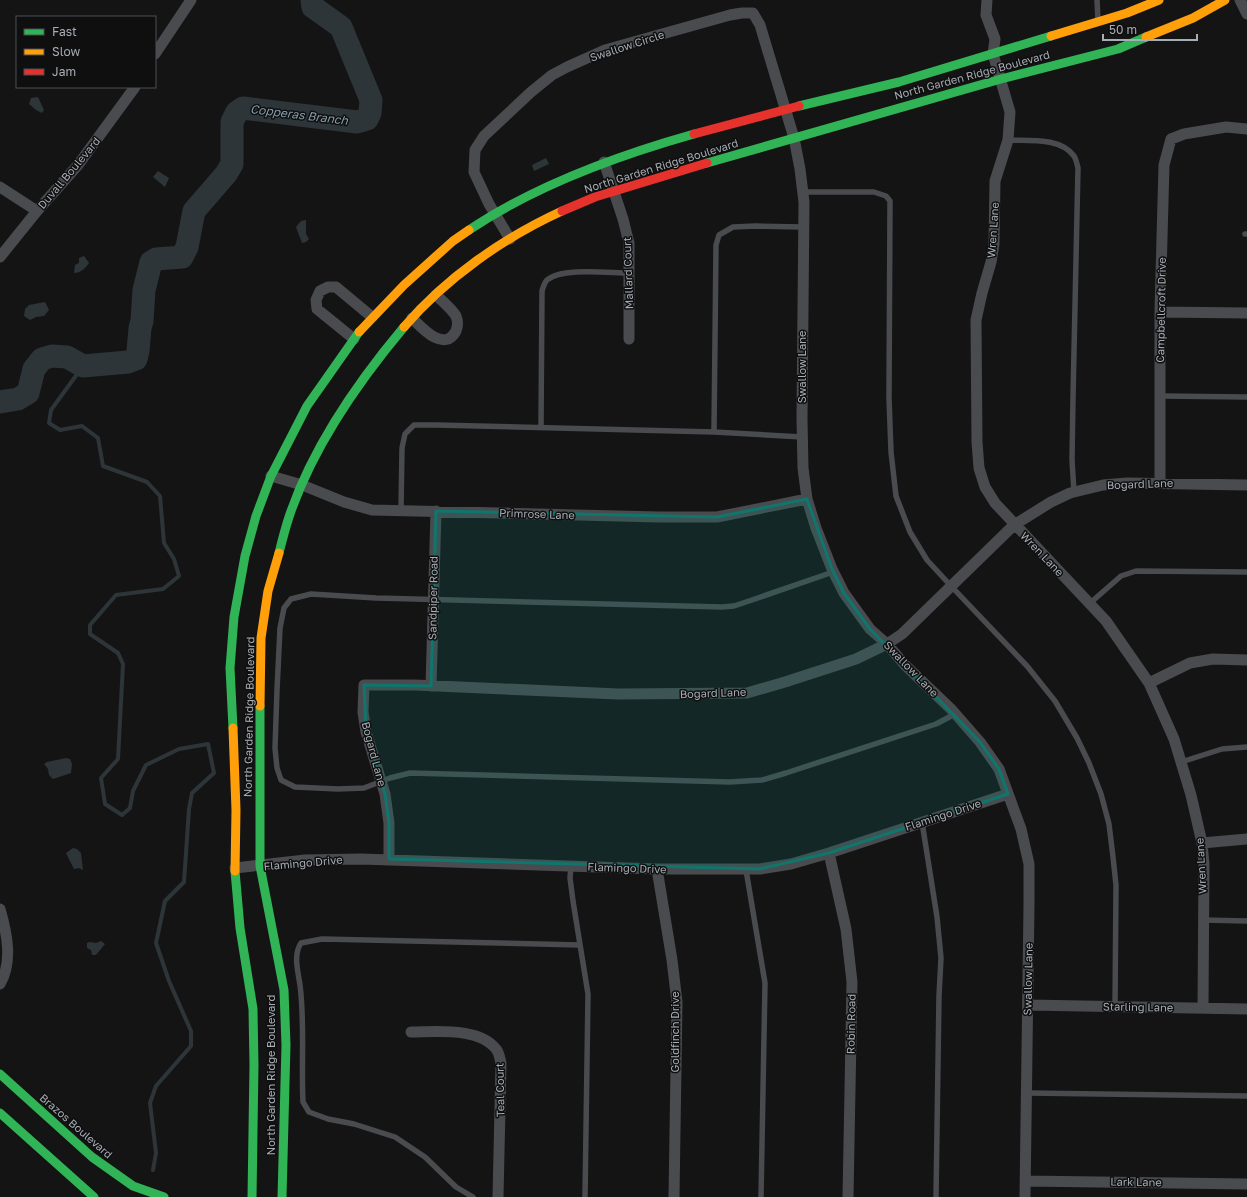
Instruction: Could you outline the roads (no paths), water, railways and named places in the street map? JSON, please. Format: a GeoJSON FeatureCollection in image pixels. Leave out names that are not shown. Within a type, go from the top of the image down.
{"type":"FeatureCollection","features":[{"type":"Feature","properties":{"kind":"main road","name":"North Garden Ridge Boulevard"},"geometry":{"type":"LineString","coordinates":[[252,1197],[254,1065],[253,1009],[240,928],[235,868],[236,810],[230,668],[234,616],[245,556],[256,516],[271,476],[307,406],[354,339],[372,317],[404,285],[453,241],[494,213],[552,184],[604,162],[656,145],[785,109],[899,82],[1127,13],[1160,0]]}},
{"type":"Feature","properties":{"kind":"main road","name":"North Garden Ridge Boulevard"},"geometry":{"type":"LineString","coordinates":[[282,1197],[286,1045],[284,990],[260,866],[261,638],[268,591],[289,517],[302,485],[338,416],[384,351],[412,318],[470,266],[510,239],[543,220],[595,197],[614,190],[1001,79],[1118,48],[1194,18],[1226,0]]}},
{"type":"Feature","properties":{"kind":"main road","name":"Brazos Boulevard"},"geometry":{"type":"LineString","coordinates":[[0,1074],[92,1157],[133,1186],[164,1197]]}},
{"type":"Feature","properties":{"kind":"main road"},"geometry":{"type":"LineString","coordinates":[[0,1113],[94,1197]]}},
{"type":"Feature","properties":{"kind":"street"},"geometry":{"type":"LineString","coordinates":[[156,52],[191,0]]}},
{"type":"Feature","properties":{"kind":"street","name":"Wren Lane"},"geometry":{"type":"LineString","coordinates":[[987,0],[986,15],[995,39],[993,54],[1010,112],[1008,140],[995,180],[994,244],[991,262],[976,320],[977,442],[979,468],[985,487],[995,503],[1014,525],[1106,621],[1149,683],[1174,739],[1191,795],[1202,842],[1204,864],[1203,1008]]}},
{"type":"Feature","properties":{"kind":"street"},"geometry":{"type":"LineString","coordinates":[[1240,0],[1247,14]]}},
{"type":"Feature","properties":{"kind":"street","name":"Swallow Circle"},"geometry":{"type":"LineString","coordinates":[[510,239],[494,213],[474,172],[475,150],[484,136],[531,92],[566,67],[605,50],[730,15],[753,13],[760,25],[794,138]]}},
{"type":"Feature","properties":{"kind":"street","name":"Duvall Boulevard"},"geometry":{"type":"LineString","coordinates":[[0,257],[82,159],[134,88]]}},
{"type":"Feature","properties":{"kind":"street","name":"Campbellcroft Drive"},"geometry":{"type":"LineString","coordinates":[[1160,483],[1160,312],[1164,165],[1171,139],[1184,134],[1226,127],[1247,129]]}},
{"type":"Feature","properties":{"kind":"street","name":"Swallow Lane"},"geometry":{"type":"LineString","coordinates":[[794,138],[803,192],[803,468],[807,499],[816,528],[833,572],[844,593],[870,629],[887,644],[905,665],[955,714],[980,742],[999,769],[1021,829],[1028,864],[1028,1005],[1025,1197]]}},
{"type":"Feature","properties":{"kind":"street","name":"Mallard Court"},"geometry":{"type":"LineString","coordinates":[[604,162],[623,219],[629,243],[629,339]]}},
{"type":"Feature","properties":{"kind":"street"},"geometry":{"type":"LineString","coordinates":[[0,187],[37,211]]}},
{"type":"Feature","properties":{"kind":"street"},"geometry":{"type":"LineString","coordinates":[[354,339],[317,309],[316,300],[320,291],[328,287],[336,287],[372,317]]}},
{"type":"Feature","properties":{"kind":"street"},"geometry":{"type":"LineString","coordinates":[[412,318],[436,338],[446,339],[454,334],[458,324],[455,314],[436,295]]}},
{"type":"Feature","properties":{"kind":"street"},"geometry":{"type":"LineString","coordinates":[[1160,312],[1247,313]]}},
{"type":"Feature","properties":{"kind":"street","name":"Primrose Lane"},"geometry":{"type":"LineString","coordinates":[[271,476],[302,485],[344,502],[372,510],[716,517],[807,499]]}},
{"type":"Feature","properties":{"kind":"street","name":"Bogard Lane"},"geometry":{"type":"LineString","coordinates":[[389,860],[389,823],[384,794],[366,732],[363,712],[364,685],[431,686],[618,694],[747,693],[856,659],[887,644],[902,634],[1014,525],[1051,502],[1074,493],[1103,485],[1127,483],[1247,484]]}},
{"type":"Feature","properties":{"kind":"street","name":"Sandpiper Road"},"geometry":{"type":"LineString","coordinates":[[431,686],[436,511]]}},
{"type":"Feature","properties":{"kind":"street"},"geometry":{"type":"LineString","coordinates":[[1149,683],[1190,663],[1213,659],[1247,660]]}},
{"type":"Feature","properties":{"kind":"street","name":"Flamingo Drive"},"geometry":{"type":"LineString","coordinates":[[235,868],[305,860],[335,859],[657,869],[760,870],[791,864],[830,853],[1008,794]]}},
{"type":"Feature","properties":{"kind":"street"},"geometry":{"type":"LineString","coordinates":[[1202,842],[1247,839]]}},
{"type":"Feature","properties":{"kind":"street","name":"Robin Road"},"geometry":{"type":"LineString","coordinates":[[830,853],[846,929],[852,982],[848,1197]]}},
{"type":"Feature","properties":{"kind":"street","name":"Goldfinch Drive"},"geometry":{"type":"LineString","coordinates":[[657,869],[672,960],[677,1002],[674,1197]]}},
{"type":"Feature","properties":{"kind":"street"},"geometry":{"type":"LineString","coordinates":[[0,909],[6,933],[8,960],[6,971],[0,984]]}},
{"type":"Feature","properties":{"kind":"street","name":"Starling Lane"},"geometry":{"type":"LineString","coordinates":[[1028,1005],[1247,1009]]}},
{"type":"Feature","properties":{"kind":"street","name":"Teal Court"},"geometry":{"type":"LineString","coordinates":[[411,1032],[452,1032],[473,1034],[484,1038],[496,1049],[501,1063],[498,1197]]}},
{"type":"Feature","properties":{"kind":"street","name":"Lark Lane"},"geometry":{"type":"LineString","coordinates":[[1025,1181],[1247,1184]]}},
{"type":"Feature","properties":{"kind":"lane"},"geometry":{"type":"LineString","coordinates":[[1097,0],[1098,21]]}},
{"type":"Feature","properties":{"kind":"lane"},"geometry":{"type":"LineString","coordinates":[[1008,140],[1052,142],[1065,147],[1075,157],[1078,168],[1072,444],[1074,493]]}},
{"type":"Feature","properties":{"kind":"lane"},"geometry":{"type":"LineString","coordinates":[[803,192],[874,192],[886,196],[890,201],[889,398],[891,452],[896,496],[910,532],[927,560],[1028,666],[1055,701],[1077,738],[1089,763],[1101,794],[1107,816],[1114,857],[1116,885],[1115,1007]]}},
{"type":"Feature","properties":{"kind":"lane"},"geometry":{"type":"LineString","coordinates":[[714,432],[716,245],[719,235],[733,227],[803,227]]}},
{"type":"Feature","properties":{"kind":"lane"},"geometry":{"type":"LineString","coordinates":[[541,427],[542,292],[546,281],[559,274],[575,272],[629,273]]}},
{"type":"Feature","properties":{"kind":"lane"},"geometry":{"type":"LineString","coordinates":[[1161,396],[1247,397]]}},
{"type":"Feature","properties":{"kind":"lane"},"geometry":{"type":"LineString","coordinates":[[401,510],[402,448],[405,434],[414,425],[714,432],[802,437]]}},
{"type":"Feature","properties":{"kind":"lane"},"geometry":{"type":"LineString","coordinates":[[1089,604],[1121,576],[1136,571],[1247,572]]}},
{"type":"Feature","properties":{"kind":"lane"},"geometry":{"type":"LineString","coordinates":[[833,572],[734,606],[722,607],[311,594],[291,599],[284,608],[280,628],[276,690],[276,768],[282,780],[295,787],[338,789],[364,788],[380,781],[410,773],[730,782],[762,780],[936,724],[955,714]]}},
{"type":"Feature","properties":{"kind":"lane"},"geometry":{"type":"LineString","coordinates":[[1181,762],[1222,748],[1247,747]]}},
{"type":"Feature","properties":{"kind":"lane"},"geometry":{"type":"LineString","coordinates":[[922,822],[937,917],[941,958],[939,996],[936,1197]]}},
{"type":"Feature","properties":{"kind":"lane"},"geometry":{"type":"LineString","coordinates":[[571,866],[570,878],[573,901],[588,994],[585,1197]]}},
{"type":"Feature","properties":{"kind":"lane"},"geometry":{"type":"LineString","coordinates":[[746,870],[765,983],[761,1197]]}},
{"type":"Feature","properties":{"kind":"lane"},"geometry":{"type":"LineString","coordinates":[[1203,920],[1247,921]]}},
{"type":"Feature","properties":{"kind":"lane"},"geometry":{"type":"LineString","coordinates":[[473,1197],[456,1187],[425,1157],[395,1137],[354,1124],[328,1119],[309,1112],[303,1102],[302,1001],[296,950],[301,943],[322,940],[580,945]]}},
{"type":"Feature","properties":{"kind":"lane"},"geometry":{"type":"LineString","coordinates":[[1027,1093],[1247,1096]]}},
{"type":"Feature","properties":{"kind":"waterway","name":"Copperas Branch"},"geometry":{"type":"LineString","coordinates":[[0,402],[18,399],[28,393],[34,369],[42,359],[52,356],[67,357],[83,366],[128,362],[136,359],[142,321],[144,290],[151,262],[156,259],[182,257],[187,247],[194,211],[226,174],[232,164],[232,122],[237,112],[243,108],[357,122],[367,119],[370,113],[371,100],[341,27],[313,7],[312,0]]}},
{"type":"Feature","properties":{"kind":"waterway"},"geometry":{"type":"LineString","coordinates":[[83,366],[51,410],[49,423],[60,430],[82,426],[98,438],[103,466],[147,482],[160,496],[164,543],[174,559],[179,576],[163,589],[116,595],[90,625],[90,634],[118,653],[123,664],[118,759],[101,778],[105,804],[122,815],[130,808],[133,791],[146,765],[179,749],[208,744],[214,773],[192,793],[189,809],[184,882],[165,901],[156,943],[169,981],[191,1031],[191,1046],[156,1086],[150,1103],[156,1153],[153,1170]]}}]}
